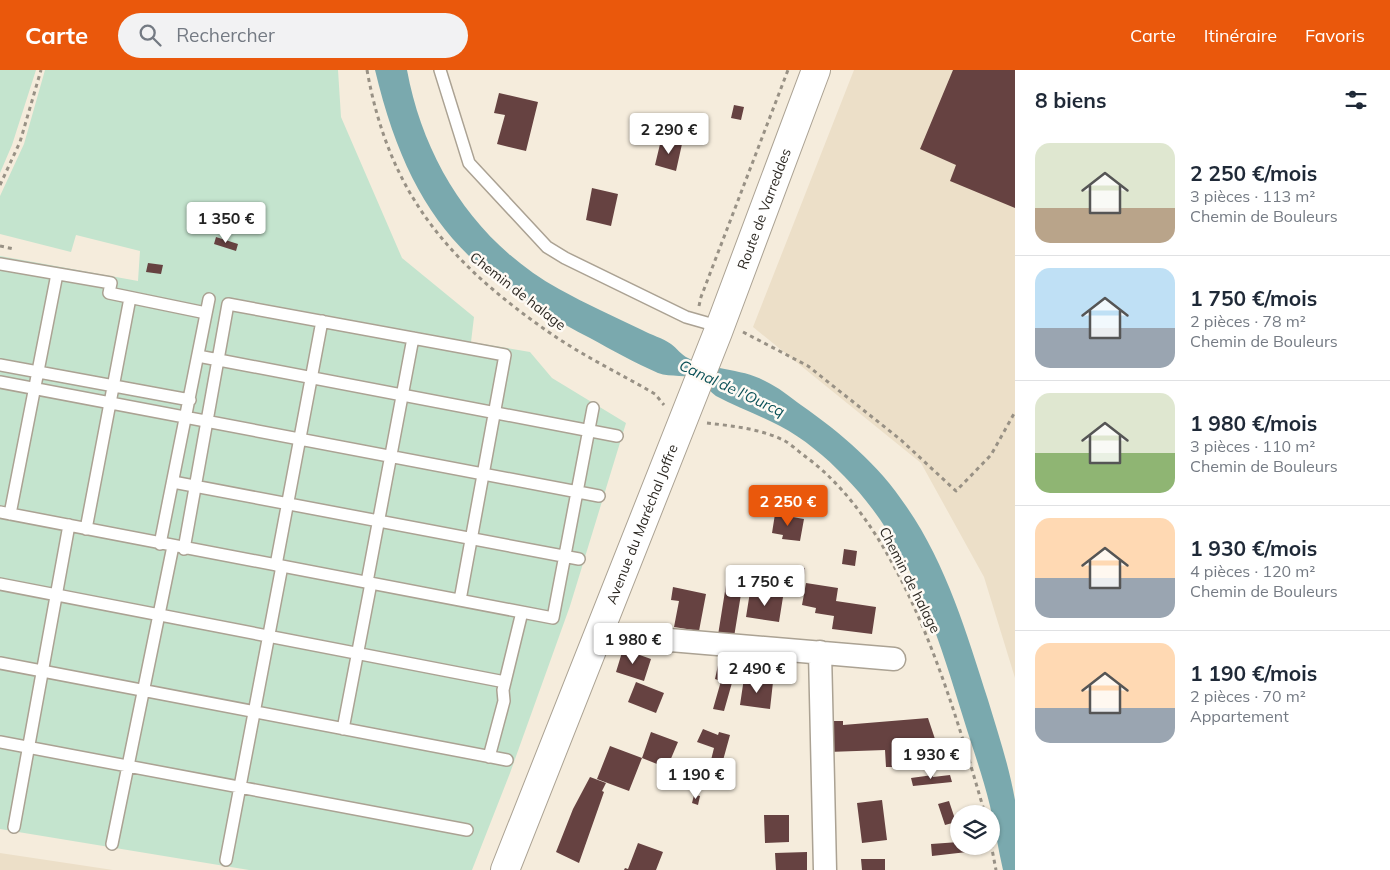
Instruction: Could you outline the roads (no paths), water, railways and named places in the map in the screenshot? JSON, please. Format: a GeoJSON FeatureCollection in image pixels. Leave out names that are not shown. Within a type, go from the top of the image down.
{"type":"FeatureCollection","features":[{"type":"Feature","properties":{"kind":"main road","name":"Route de Varreddes"},"geometry":{"type":"LineString","coordinates":[[685,410],[722,336],[816,70]]}},
{"type":"Feature","properties":{"kind":"main road","name":"Avenue du Maréchal Joffre"},"geometry":{"type":"LineString","coordinates":[[506,870],[685,410]]}},
{"type":"Feature","properties":{"kind":"street"},"geometry":{"type":"LineString","coordinates":[[598,634],[894,659]]}},
{"type":"Feature","properties":{"kind":"street"},"geometry":{"type":"LineString","coordinates":[[820,652],[825,870]]}},
{"type":"Feature","properties":{"kind":"lane"},"geometry":{"type":"LineString","coordinates":[[440,70],[469,163],[547,247],[565,258],[678,313],[707,323],[722,336]]}},
{"type":"Feature","properties":{"kind":"lane"},"geometry":{"type":"LineString","coordinates":[[0,264],[111,284],[109,293],[206,313]]}},
{"type":"Feature","properties":{"kind":"lane"},"geometry":{"type":"LineString","coordinates":[[57,274],[35,388],[5,513],[553,618],[593,408]]}},
{"type":"Feature","properties":{"kind":"lane"},"geometry":{"type":"LineString","coordinates":[[86,529],[130,298]]}},
{"type":"Feature","properties":{"kind":"lane"},"geometry":{"type":"LineString","coordinates":[[160,544],[209,299]]}},
{"type":"Feature","properties":{"kind":"lane"},"geometry":{"type":"LineString","coordinates":[[112,844],[159,615],[196,486],[228,304],[505,355],[460,600]]}},
{"type":"Feature","properties":{"kind":"lane"},"geometry":{"type":"LineString","coordinates":[[226,860],[269,636],[288,503],[322,321]]}},
{"type":"Feature","properties":{"kind":"lane"},"geometry":{"type":"LineString","coordinates":[[343,729],[358,654],[379,521],[413,338]]}},
{"type":"Feature","properties":{"kind":"lane"},"geometry":{"type":"LineString","coordinates":[[198,356],[617,436]]}},
{"type":"Feature","properties":{"kind":"lane"},"geometry":{"type":"LineString","coordinates":[[0,365],[190,400]]}},
{"type":"Feature","properties":{"kind":"lane"},"geometry":{"type":"LineString","coordinates":[[0,382],[598,496]]}},
{"type":"Feature","properties":{"kind":"lane"},"geometry":{"type":"LineString","coordinates":[[173,482],[579,559]]}},
{"type":"Feature","properties":{"kind":"lane"},"geometry":{"type":"LineString","coordinates":[[14,826],[69,525]]}},
{"type":"Feature","properties":{"kind":"lane"},"geometry":{"type":"LineString","coordinates":[[0,584],[505,682]]}},
{"type":"Feature","properties":{"kind":"lane"},"geometry":{"type":"LineString","coordinates":[[489,757],[504,701],[505,682],[522,612]]}},
{"type":"Feature","properties":{"kind":"lane"},"geometry":{"type":"LineString","coordinates":[[0,663],[507,760]]}},
{"type":"Feature","properties":{"kind":"lane"},"geometry":{"type":"LineString","coordinates":[[0,742],[468,830]]}},
{"type":"Feature","properties":{"kind":"water","name":"Canal de l'Ourcq"},"geometry":{"type":"Polygon","coordinates":[[[375,70],[407,70],[415,104],[426,137],[441,168],[458,197],[479,224],[503,248],[529,270],[559,289],[668,342],[683,355],[696,362],[756,377],[775,386],[845,438],[884,477],[906,506],[933,551],[954,600],[988,700],[1013,787],[1015,800],[1015,870],[1003,870],[1000,855],[1000,805],[990,805],[943,653],[931,621],[903,558],[867,502],[830,462],[814,448],[789,431],[716,396],[695,379],[658,373],[615,352],[545,313],[507,288],[475,261],[447,232],[424,199],[405,162],[389,119],[375,70]]]}}]}
